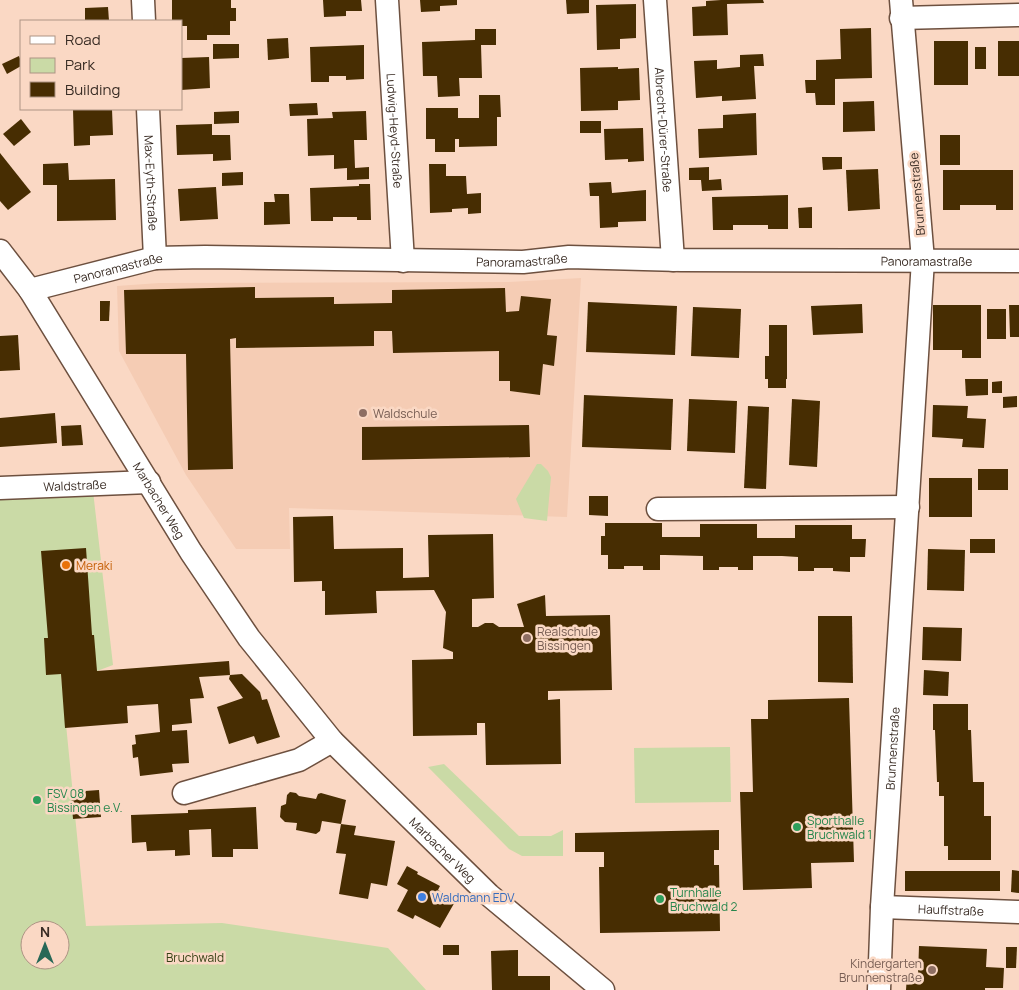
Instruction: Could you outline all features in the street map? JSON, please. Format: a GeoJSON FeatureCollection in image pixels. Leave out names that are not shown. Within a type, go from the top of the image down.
{"type":"FeatureCollection","features":[{"type":"Feature","properties":{"kind":"street"},"geometry":{"type":"LineString","coordinates":[[143,0],[144,20]]}},
{"type":"Feature","properties":{"kind":"street","name":"Ludwig-Heyd-Straße"},"geometry":{"type":"LineString","coordinates":[[387,0],[403,261]]}},
{"type":"Feature","properties":{"kind":"street","name":"Albrecht-Dürer-Straße"},"geometry":{"type":"LineString","coordinates":[[655,0],[673,260]]}},
{"type":"Feature","properties":{"kind":"street"},"geometry":{"type":"LineString","coordinates":[[901,9],[1019,15]]}},
{"type":"Feature","properties":{"kind":"street","name":"Brunnenstraße"},"geometry":{"type":"LineString","coordinates":[[879,990],[882,907],[922,260],[901,9]]}},
{"type":"Feature","properties":{"kind":"street","name":"Max-Eyth-Straße"},"geometry":{"type":"LineString","coordinates":[[148,110],[155,258]]}},
{"type":"Feature","properties":{"kind":"street","name":"Marbacher Weg"},"geometry":{"type":"LineString","coordinates":[[0,252],[30,290],[191,552],[248,638],[332,741],[489,895],[603,990]]}},
{"type":"Feature","properties":{"kind":"street","name":"Panoramastraße"},"geometry":{"type":"LineString","coordinates":[[30,290],[155,258],[215,257],[523,262],[569,257],[673,260],[1019,261]]}},
{"type":"Feature","properties":{"kind":"street","name":"Waldstraße"},"geometry":{"type":"LineString","coordinates":[[0,488],[149,482]]}},
{"type":"Feature","properties":{"kind":"street"},"geometry":{"type":"LineString","coordinates":[[658,509],[908,507]]}},
{"type":"Feature","properties":{"kind":"street"},"geometry":{"type":"LineString","coordinates":[[184,793],[299,760],[332,741]]}},
{"type":"Feature","properties":{"kind":"street","name":"Hauffstraße"},"geometry":{"type":"LineString","coordinates":[[882,907],[1019,912]]}},
{"type":"Feature","properties":{"kind":"shaded area","name":"Waldschule"},"geometry":{"type":"Polygon","coordinates":[[[581,278],[567,517],[289,508],[290,549],[236,549],[186,475],[119,351],[117,286],[159,283],[509,282],[581,278]]]}},
{"type":"Feature","properties":{"kind":"green space"},"geometry":{"type":"Polygon","coordinates":[[[537,464],[541,464],[551,477],[547,521],[524,518],[516,499],[537,464]]]}},
{"type":"Feature","properties":{"kind":"green space","name":"FSV 08 Bissingen e.V."},"geometry":{"type":"Polygon","coordinates":[[[93,491],[113,665],[97,671],[61,674],[86,926],[222,923],[388,948],[426,990],[0,990],[0,494],[93,491]]]}},
{"type":"Feature","properties":{"kind":"green space"},"geometry":{"type":"Polygon","coordinates":[[[730,747],[731,802],[635,803],[634,748],[730,747]]]}},
{"type":"Feature","properties":{"kind":"green space"},"geometry":{"type":"Polygon","coordinates":[[[444,764],[519,836],[551,836],[563,830],[563,856],[522,856],[509,849],[428,767],[444,764]]]}},
{"type":"Feature","properties":{"kind":"building"},"geometry":{"type":"Polygon","coordinates":[[[172,0],[231,0],[231,8],[236,8],[236,21],[230,21],[230,35],[207,35],[207,40],[187,40],[187,26],[182,26],[182,20],[172,20],[172,0]]]}},
{"type":"Feature","properties":{"kind":"building"},"geometry":{"type":"Polygon","coordinates":[[[323,0],[361,0],[362,11],[346,11],[346,16],[324,17],[323,0]]]}},
{"type":"Feature","properties":{"kind":"building"},"geometry":{"type":"Polygon","coordinates":[[[420,0],[457,0],[457,5],[440,6],[440,11],[421,12],[420,0]]]}},
{"type":"Feature","properties":{"kind":"building"},"geometry":{"type":"Polygon","coordinates":[[[566,0],[589,0],[589,13],[567,14],[566,0]]]}},
{"type":"Feature","properties":{"kind":"building"},"geometry":{"type":"Polygon","coordinates":[[[763,0],[764,3],[727,4],[728,35],[693,36],[692,7],[706,6],[706,1],[763,0]]]}},
{"type":"Feature","properties":{"kind":"building"},"geometry":{"type":"Polygon","coordinates":[[[636,4],[636,38],[620,39],[620,49],[597,50],[596,5],[636,4]]]}},
{"type":"Feature","properties":{"kind":"building"},"geometry":{"type":"Polygon","coordinates":[[[108,7],[109,20],[85,20],[85,8],[108,7]]]}},
{"type":"Feature","properties":{"kind":"building"},"geometry":{"type":"Polygon","coordinates":[[[871,28],[872,78],[835,79],[835,105],[816,105],[815,93],[806,93],[805,80],[816,80],[816,60],[841,59],[840,29],[871,28]]]}},
{"type":"Feature","properties":{"kind":"building"},"geometry":{"type":"Polygon","coordinates":[[[475,29],[496,29],[496,45],[481,45],[482,78],[459,78],[460,96],[438,97],[437,76],[423,76],[422,42],[475,40],[475,29]]]}},
{"type":"Feature","properties":{"kind":"building"},"geometry":{"type":"Polygon","coordinates":[[[288,38],[289,58],[268,60],[267,39],[288,38]]]}},
{"type":"Feature","properties":{"kind":"building"},"geometry":{"type":"Polygon","coordinates":[[[934,41],[968,41],[968,85],[934,85],[934,41]]]}},
{"type":"Feature","properties":{"kind":"building"},"geometry":{"type":"Polygon","coordinates":[[[998,41],[1019,41],[1019,76],[998,76],[998,41]]]}},
{"type":"Feature","properties":{"kind":"building"},"geometry":{"type":"Polygon","coordinates":[[[213,44],[239,44],[239,58],[213,59],[213,44]]]}},
{"type":"Feature","properties":{"kind":"building"},"geometry":{"type":"Polygon","coordinates":[[[364,45],[364,79],[346,80],[346,76],[329,76],[329,82],[311,82],[310,47],[364,45]]]}},
{"type":"Feature","properties":{"kind":"building"},"geometry":{"type":"Polygon","coordinates":[[[975,47],[986,47],[986,69],[975,69],[975,47]]]}},
{"type":"Feature","properties":{"kind":"building"},"geometry":{"type":"Polygon","coordinates":[[[763,54],[764,66],[754,66],[756,99],[722,101],[722,96],[696,98],[694,61],[717,60],[717,69],[740,67],[740,55],[763,54]]]}},
{"type":"Feature","properties":{"kind":"building"},"geometry":{"type":"Polygon","coordinates":[[[19,56],[20,58],[20,67],[7,74],[2,64],[19,56]]]}},
{"type":"Feature","properties":{"kind":"building"},"geometry":{"type":"Polygon","coordinates":[[[209,57],[210,88],[182,90],[182,58],[209,57]]]}},
{"type":"Feature","properties":{"kind":"building"},"geometry":{"type":"Polygon","coordinates":[[[618,67],[618,69],[639,68],[640,100],[618,101],[618,110],[581,111],[580,68],[618,67]]]}},
{"type":"Feature","properties":{"kind":"building"},"geometry":{"type":"Polygon","coordinates":[[[479,95],[500,95],[501,117],[497,117],[497,146],[459,147],[459,139],[455,139],[455,152],[435,152],[435,139],[426,139],[426,108],[458,108],[458,118],[479,118],[479,95]]]}},
{"type":"Feature","properties":{"kind":"building"},"geometry":{"type":"Polygon","coordinates":[[[874,101],[875,131],[843,132],[843,102],[874,101]]]}},
{"type":"Feature","properties":{"kind":"building"},"geometry":{"type":"Polygon","coordinates":[[[317,103],[318,115],[290,116],[289,104],[317,103]]]}},
{"type":"Feature","properties":{"kind":"building"},"geometry":{"type":"Polygon","coordinates":[[[73,110],[112,110],[113,135],[90,136],[90,145],[74,146],[73,110]]]}},
{"type":"Feature","properties":{"kind":"building"},"geometry":{"type":"Polygon","coordinates":[[[239,111],[239,123],[214,124],[214,112],[239,111]]]}},
{"type":"Feature","properties":{"kind":"building"},"geometry":{"type":"Polygon","coordinates":[[[366,111],[367,140],[354,140],[355,168],[369,167],[369,179],[347,180],[347,168],[334,169],[334,155],[308,156],[307,119],[333,118],[332,112],[366,111]]]}},
{"type":"Feature","properties":{"kind":"building"},"geometry":{"type":"Polygon","coordinates":[[[756,113],[757,155],[699,158],[698,129],[723,128],[723,115],[756,113]]]}},
{"type":"Feature","properties":{"kind":"building"},"geometry":{"type":"Polygon","coordinates":[[[21,119],[31,132],[14,146],[3,134],[21,119]]]}},
{"type":"Feature","properties":{"kind":"building"},"geometry":{"type":"Polygon","coordinates":[[[580,121],[601,121],[601,133],[580,133],[580,121]]]}},
{"type":"Feature","properties":{"kind":"building"},"geometry":{"type":"Polygon","coordinates":[[[212,124],[212,135],[230,135],[231,160],[213,161],[213,154],[177,155],[176,125],[212,124]]]}},
{"type":"Feature","properties":{"kind":"building"},"geometry":{"type":"Polygon","coordinates":[[[643,128],[644,161],[628,162],[628,159],[605,160],[604,129],[643,128]]]}},
{"type":"Feature","properties":{"kind":"building"},"geometry":{"type":"Polygon","coordinates":[[[940,135],[960,135],[960,165],[940,165],[940,135]]]}},
{"type":"Feature","properties":{"kind":"building"},"geometry":{"type":"Polygon","coordinates":[[[0,153],[31,192],[8,210],[0,201],[0,153]]]}},
{"type":"Feature","properties":{"kind":"building"},"geometry":{"type":"Polygon","coordinates":[[[822,157],[842,157],[842,169],[823,170],[822,157]]]}},
{"type":"Feature","properties":{"kind":"building"},"geometry":{"type":"Polygon","coordinates":[[[68,163],[69,180],[115,179],[116,220],[57,221],[57,185],[43,185],[43,164],[68,163]]]}},
{"type":"Feature","properties":{"kind":"building"},"geometry":{"type":"Polygon","coordinates":[[[429,164],[446,164],[446,176],[466,176],[467,194],[481,193],[481,213],[468,214],[468,208],[452,209],[452,212],[430,213],[429,164]]]}},
{"type":"Feature","properties":{"kind":"building"},"geometry":{"type":"Polygon","coordinates":[[[709,167],[709,180],[721,179],[722,190],[702,191],[701,180],[689,180],[689,168],[709,167]]]}},
{"type":"Feature","properties":{"kind":"building"},"geometry":{"type":"Polygon","coordinates":[[[878,169],[880,209],[848,211],[846,170],[878,169]]]}},
{"type":"Feature","properties":{"kind":"building"},"geometry":{"type":"Polygon","coordinates":[[[943,170],[1013,170],[1013,210],[996,210],[996,205],[960,205],[960,210],[943,210],[943,170]]]}},
{"type":"Feature","properties":{"kind":"building"},"geometry":{"type":"Polygon","coordinates":[[[243,172],[243,185],[222,186],[222,173],[243,172]]]}},
{"type":"Feature","properties":{"kind":"building"},"geometry":{"type":"Polygon","coordinates":[[[611,182],[612,193],[646,190],[646,221],[618,222],[618,227],[600,228],[599,196],[590,196],[589,183],[611,182]]]}},
{"type":"Feature","properties":{"kind":"building"},"geometry":{"type":"Polygon","coordinates":[[[359,184],[370,184],[371,220],[357,220],[357,217],[333,217],[333,221],[311,221],[310,188],[359,186],[359,184]]]}},
{"type":"Feature","properties":{"kind":"building"},"geometry":{"type":"Polygon","coordinates":[[[216,187],[218,219],[180,221],[178,189],[216,187]]]}},
{"type":"Feature","properties":{"kind":"building"},"geometry":{"type":"Polygon","coordinates":[[[274,194],[289,194],[290,224],[264,225],[264,202],[275,202],[274,194]]]}},
{"type":"Feature","properties":{"kind":"building"},"geometry":{"type":"Polygon","coordinates":[[[788,195],[788,229],[768,229],[768,225],[733,225],[733,230],[713,230],[712,197],[788,195]]]}},
{"type":"Feature","properties":{"kind":"building"},"geometry":{"type":"Polygon","coordinates":[[[812,207],[812,228],[799,228],[798,208],[812,207]]]}},
{"type":"Feature","properties":{"kind":"building"},"geometry":{"type":"Polygon","coordinates":[[[255,287],[255,298],[334,297],[334,304],[392,303],[392,290],[505,288],[506,312],[519,311],[521,296],[551,299],[547,335],[557,336],[554,366],[543,364],[540,395],[510,391],[510,381],[499,381],[499,351],[393,353],[392,331],[374,331],[374,346],[236,348],[236,338],[230,339],[233,469],[188,470],[186,354],[126,354],[124,290],[255,287]]]}},
{"type":"Feature","properties":{"kind":"building"},"geometry":{"type":"Polygon","coordinates":[[[100,301],[110,301],[109,321],[100,321],[100,301]]]}},
{"type":"Feature","properties":{"kind":"building"},"geometry":{"type":"Polygon","coordinates":[[[588,302],[677,306],[675,355],[586,352],[588,302]]]}},
{"type":"Feature","properties":{"kind":"building"},"geometry":{"type":"Polygon","coordinates":[[[862,304],[863,333],[813,335],[811,306],[862,304]]]}},
{"type":"Feature","properties":{"kind":"building"},"geometry":{"type":"Polygon","coordinates":[[[933,305],[981,305],[981,358],[962,358],[962,350],[933,350],[933,305]]]}},
{"type":"Feature","properties":{"kind":"building"},"geometry":{"type":"Polygon","coordinates":[[[1009,305],[1019,305],[1019,337],[1010,337],[1009,305]]]}},
{"type":"Feature","properties":{"kind":"building"},"geometry":{"type":"Polygon","coordinates":[[[693,307],[741,309],[739,358],[691,356],[693,307]]]}},
{"type":"Feature","properties":{"kind":"building"},"geometry":{"type":"Polygon","coordinates":[[[987,309],[1006,309],[1006,339],[987,339],[987,309]]]}},
{"type":"Feature","properties":{"kind":"building"},"geometry":{"type":"Polygon","coordinates":[[[769,325],[787,325],[786,388],[768,388],[768,379],[765,379],[765,356],[769,356],[769,325]]]}},
{"type":"Feature","properties":{"kind":"building"},"geometry":{"type":"Polygon","coordinates":[[[18,335],[20,370],[0,371],[0,336],[18,335]]]}},
{"type":"Feature","properties":{"kind":"building"},"geometry":{"type":"Polygon","coordinates":[[[965,379],[988,379],[988,395],[966,396],[965,379]]]}},
{"type":"Feature","properties":{"kind":"building"},"geometry":{"type":"Polygon","coordinates":[[[1002,381],[1002,393],[992,393],[992,382],[1002,381]]]}},
{"type":"Feature","properties":{"kind":"building"},"geometry":{"type":"Polygon","coordinates":[[[584,395],[673,399],[671,450],[582,447],[584,395]]]}},
{"type":"Feature","properties":{"kind":"building"},"geometry":{"type":"Polygon","coordinates":[[[1017,396],[1017,407],[1003,408],[1003,397],[1017,396]]]}},
{"type":"Feature","properties":{"kind":"building"},"geometry":{"type":"Polygon","coordinates":[[[689,399],[737,401],[735,453],[687,451],[689,399]]]}},
{"type":"Feature","properties":{"kind":"building"},"geometry":{"type":"Polygon","coordinates":[[[792,399],[820,401],[817,467],[789,465],[792,399]]]}},
{"type":"Feature","properties":{"kind":"building"},"geometry":{"type":"Polygon","coordinates":[[[933,405],[968,406],[967,418],[986,419],[984,448],[962,447],[963,439],[932,437],[933,405]]]}},
{"type":"Feature","properties":{"kind":"building"},"geometry":{"type":"Polygon","coordinates":[[[748,406],[769,407],[766,489],[744,488],[748,406]]]}},
{"type":"Feature","properties":{"kind":"building"},"geometry":{"type":"Polygon","coordinates":[[[55,413],[57,443],[0,447],[0,418],[55,413]]]}},
{"type":"Feature","properties":{"kind":"building"},"geometry":{"type":"Polygon","coordinates":[[[81,425],[83,445],[62,446],[61,426],[81,425]]]}},
{"type":"Feature","properties":{"kind":"building"},"geometry":{"type":"Polygon","coordinates":[[[529,425],[530,457],[362,460],[362,427],[529,425]]]}},
{"type":"Feature","properties":{"kind":"building"},"geometry":{"type":"Polygon","coordinates":[[[978,469],[1008,469],[1008,490],[978,490],[978,469]]]}},
{"type":"Feature","properties":{"kind":"building"},"geometry":{"type":"Polygon","coordinates":[[[929,478],[972,478],[972,517],[929,517],[929,478]]]}},
{"type":"Feature","properties":{"kind":"building"},"geometry":{"type":"Polygon","coordinates":[[[589,496],[608,496],[608,516],[589,515],[589,496]]]}},
{"type":"Feature","properties":{"kind":"building","name":"Realschule Bissingen"},"geometry":{"type":"Polygon","coordinates":[[[333,516],[334,549],[403,548],[403,578],[429,577],[428,535],[493,534],[494,598],[472,599],[472,627],[493,623],[499,627],[524,627],[517,604],[545,595],[546,616],[610,615],[612,690],[548,691],[548,700],[560,699],[561,764],[486,765],[485,723],[477,723],[477,735],[413,736],[412,660],[453,659],[453,652],[443,648],[446,612],[434,590],[376,591],[377,613],[325,615],[325,591],[322,591],[322,581],[294,582],[293,517],[333,516]]]}},
{"type":"Feature","properties":{"kind":"building"},"geometry":{"type":"Polygon","coordinates":[[[605,523],[662,523],[662,537],[700,537],[700,524],[757,524],[757,538],[795,538],[795,525],[852,525],[852,539],[866,539],[865,557],[850,557],[850,572],[833,571],[833,568],[814,568],[814,571],[798,571],[798,557],[782,556],[753,556],[753,570],[738,570],[738,567],[719,567],[719,570],[703,570],[703,556],[665,555],[660,555],[660,570],[643,570],[643,566],[624,566],[624,569],[608,569],[608,555],[601,555],[601,536],[605,536],[605,523]]]}},
{"type":"Feature","properties":{"kind":"building"},"geometry":{"type":"Polygon","coordinates":[[[970,539],[995,539],[995,553],[970,553],[970,539]]]}},
{"type":"Feature","properties":{"kind":"building"},"geometry":{"type":"Polygon","coordinates":[[[86,548],[92,635],[94,635],[97,671],[229,661],[230,675],[199,677],[204,698],[190,699],[192,723],[172,725],[172,731],[187,730],[189,763],[172,764],[173,772],[140,776],[138,757],[133,758],[132,745],[136,744],[135,735],[160,732],[158,704],[127,706],[128,723],[65,728],[61,674],[46,675],[44,638],[48,638],[41,551],[86,548]]]}},
{"type":"Feature","properties":{"kind":"building"},"geometry":{"type":"Polygon","coordinates":[[[928,549],[965,550],[964,591],[927,590],[928,549]]]}},
{"type":"Feature","properties":{"kind":"building"},"geometry":{"type":"Polygon","coordinates":[[[818,616],[852,616],[853,683],[818,682],[818,616]]]}},
{"type":"Feature","properties":{"kind":"building"},"geometry":{"type":"Polygon","coordinates":[[[923,627],[962,628],[961,661],[922,660],[923,627]]]}},
{"type":"Feature","properties":{"kind":"building"},"geometry":{"type":"Polygon","coordinates":[[[924,670],[949,672],[948,696],[923,695],[924,670]]]}},
{"type":"Feature","properties":{"kind":"building"},"geometry":{"type":"Polygon","coordinates":[[[242,674],[260,692],[262,700],[267,699],[280,737],[257,744],[254,736],[229,744],[217,707],[243,698],[229,679],[230,675],[242,674]]]}},
{"type":"Feature","properties":{"kind":"building","name":"Sporthalle Bruchwald 1"},"geometry":{"type":"Polygon","coordinates":[[[849,698],[854,862],[811,863],[812,888],[743,890],[740,792],[753,792],[751,719],[768,719],[768,700],[849,698]]]}},
{"type":"Feature","properties":{"kind":"building"},"geometry":{"type":"Polygon","coordinates":[[[933,704],[968,704],[968,730],[971,730],[973,782],[984,782],[984,816],[991,816],[991,860],[948,860],[948,846],[944,846],[944,796],[939,796],[939,782],[937,782],[933,704]]]}},
{"type":"Feature","properties":{"kind":"building"},"geometry":{"type":"Polygon","coordinates":[[[99,790],[101,817],[73,819],[71,792],[99,790]]]}},
{"type":"Feature","properties":{"kind":"building"},"geometry":{"type":"Polygon","coordinates":[[[290,792],[296,793],[299,796],[316,799],[318,794],[321,793],[346,800],[341,824],[322,821],[320,831],[316,834],[296,830],[297,823],[285,822],[280,817],[281,806],[286,804],[287,795],[290,792]]]}},
{"type":"Feature","properties":{"kind":"building"},"geometry":{"type":"Polygon","coordinates":[[[256,807],[258,849],[233,849],[233,857],[212,857],[211,829],[189,830],[190,855],[175,856],[175,850],[147,851],[146,842],[132,843],[131,815],[188,813],[188,810],[256,807]]]}},
{"type":"Feature","properties":{"kind":"building"},"geometry":{"type":"Polygon","coordinates":[[[341,824],[356,826],[354,835],[395,841],[387,886],[371,883],[368,899],[339,894],[346,854],[336,853],[341,824]]]}},
{"type":"Feature","properties":{"kind":"building","name":"Turnhalle Bruchwald 2"},"geometry":{"type":"Polygon","coordinates":[[[719,830],[719,850],[714,850],[714,865],[719,865],[720,931],[600,933],[599,867],[604,867],[604,852],[575,852],[575,833],[719,830]]]}},
{"type":"Feature","properties":{"kind":"building"},"geometry":{"type":"Polygon","coordinates":[[[407,866],[418,872],[417,874],[440,886],[438,890],[456,900],[440,928],[415,915],[413,919],[397,911],[408,890],[397,884],[407,866]]]}},
{"type":"Feature","properties":{"kind":"building"},"geometry":{"type":"Polygon","coordinates":[[[1012,870],[1019,871],[1019,893],[1011,892],[1012,870]]]}},
{"type":"Feature","properties":{"kind":"building"},"geometry":{"type":"Polygon","coordinates":[[[905,871],[1000,871],[1000,891],[905,891],[905,871]]]}},
{"type":"Feature","properties":{"kind":"building"},"geometry":{"type":"Polygon","coordinates":[[[443,945],[459,945],[459,955],[443,955],[443,945]]]}},
{"type":"Feature","properties":{"kind":"building"},"geometry":{"type":"Polygon","coordinates":[[[919,946],[987,949],[986,967],[1004,968],[1003,988],[985,988],[985,990],[906,990],[907,975],[918,976],[919,946]]]}},
{"type":"Feature","properties":{"kind":"building"},"geometry":{"type":"Polygon","coordinates":[[[1006,947],[1017,947],[1016,968],[1006,968],[1006,947]]]}},
{"type":"Feature","properties":{"kind":"building"},"geometry":{"type":"Polygon","coordinates":[[[518,950],[518,976],[550,976],[550,990],[492,990],[491,951],[518,950]]]}},
{"type":"Feature","properties":{"kind":"place","name":"Waldschule"},"geometry":{"type":"Point","coordinates":[363,413]}},
{"type":"Feature","properties":{"kind":"place","name":"Meraki"},"geometry":{"type":"Point","coordinates":[66,565]}},
{"type":"Feature","properties":{"kind":"place","name":"Realschule Bissingen"},"geometry":{"type":"Point","coordinates":[527,638]}},
{"type":"Feature","properties":{"kind":"place","name":"FSV 08 Bissingen e.V."},"geometry":{"type":"Point","coordinates":[37,800]}},
{"type":"Feature","properties":{"kind":"place","name":"Sporthalle Bruchwald 1"},"geometry":{"type":"Point","coordinates":[797,827]}},
{"type":"Feature","properties":{"kind":"place","name":"Waldmann EDV"},"geometry":{"type":"Point","coordinates":[422,897]}},
{"type":"Feature","properties":{"kind":"place","name":"Turnhalle Bruchwald 2"},"geometry":{"type":"Point","coordinates":[660,899]}},
{"type":"Feature","properties":{"kind":"place","name":"Kindergarten Brunnenstraße"},"geometry":{"type":"Point","coordinates":[932,970]}},
{"type":"Feature","properties":{"kind":"park label","name":"Bruchwald"},"geometry":{"type":"Point","coordinates":[195,957]}}]}
